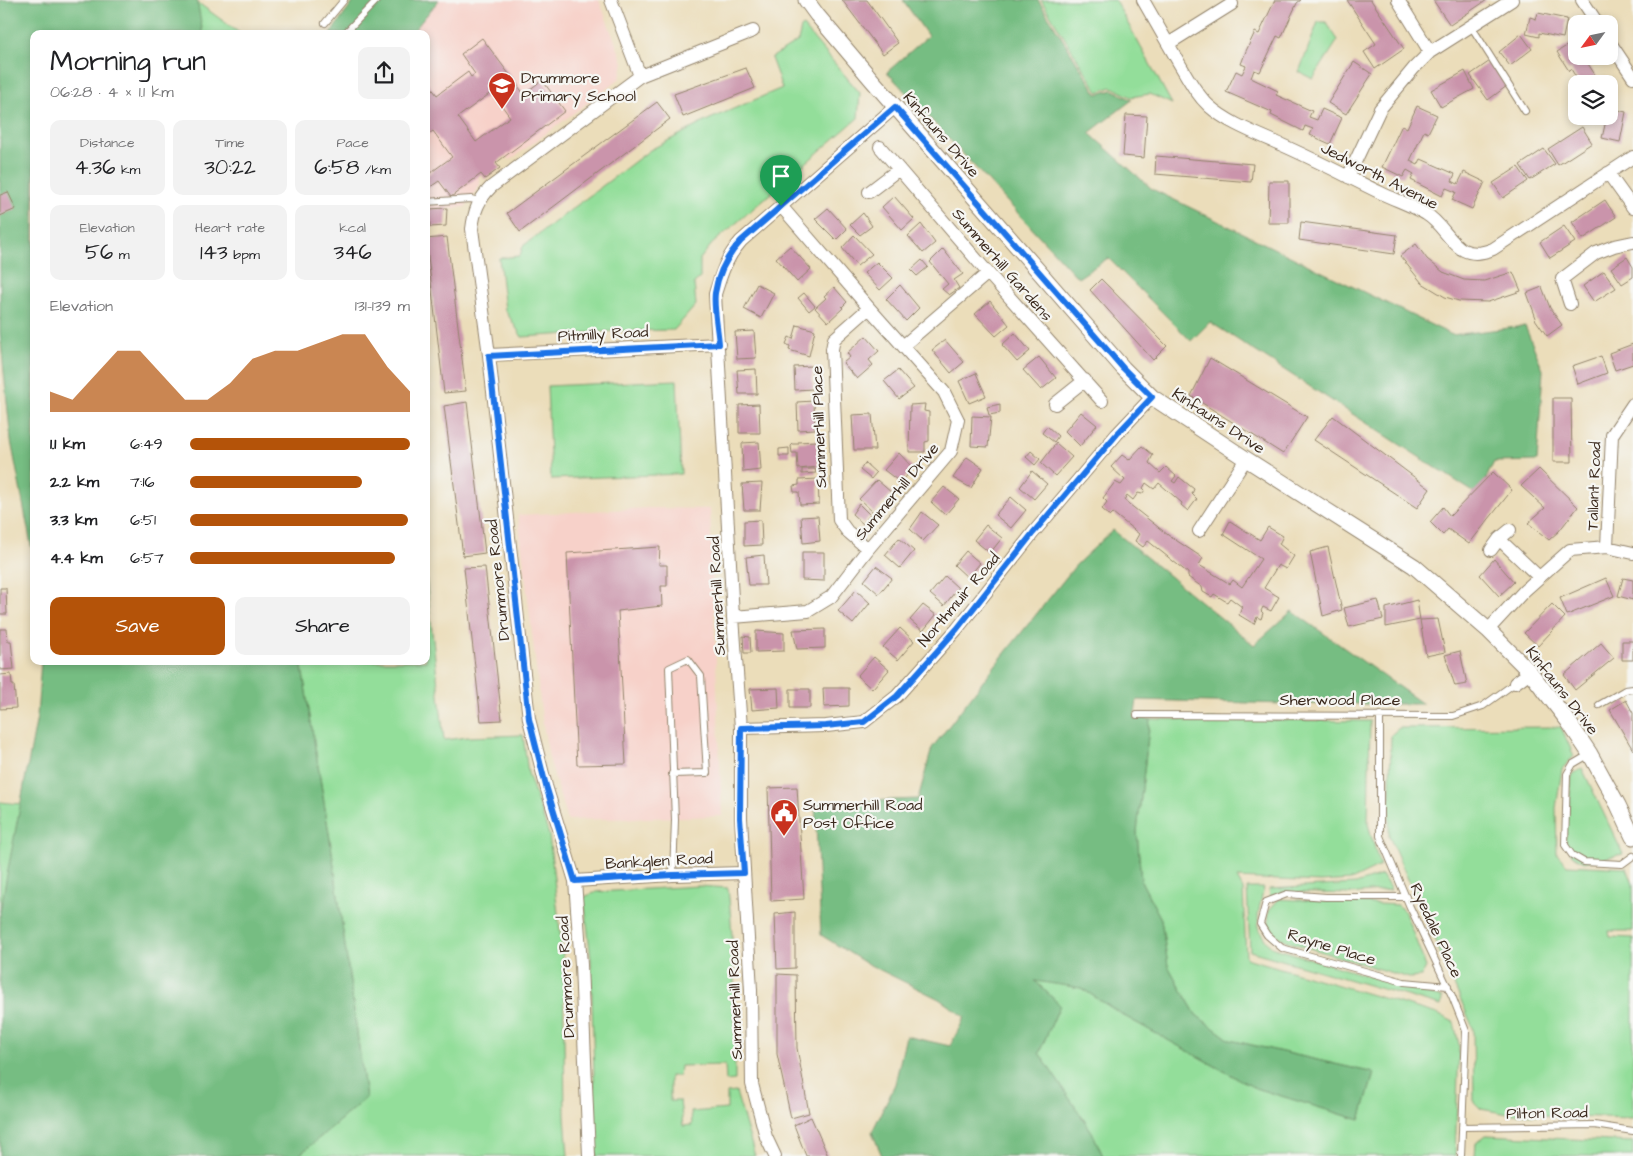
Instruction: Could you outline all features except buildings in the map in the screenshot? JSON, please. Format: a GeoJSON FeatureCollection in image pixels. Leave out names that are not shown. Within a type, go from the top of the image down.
{"type":"FeatureCollection","features":[{"type":"Feature","properties":{"kind":"street"},"geometry":{"type":"LineString","coordinates":[[611,0],[640,76]]}},
{"type":"Feature","properties":{"kind":"street","name":"Kinfauns Drive"},"geometry":{"type":"LineString","coordinates":[[806,0],[817,16],[895,107],[1123,368],[1152,397],[1414,566],[1488,630],[1530,672],[1568,721],[1590,754],[1633,837]]}},
{"type":"Feature","properties":{"kind":"street","name":"Jedworth Avenue"},"geometry":{"type":"LineString","coordinates":[[1143,0],[1195,91],[1211,108],[1232,122],[1308,156],[1425,213],[1434,219],[1448,239],[1456,246],[1476,252],[1485,252],[1493,249],[1633,157]]}},
{"type":"Feature","properties":{"kind":"street"},"geometry":{"type":"LineString","coordinates":[[1398,0],[1430,52]]}},
{"type":"Feature","properties":{"kind":"street"},"geometry":{"type":"LineString","coordinates":[[1348,177],[1380,109],[1414,68],[1430,52],[1512,0]]}},
{"type":"Feature","properties":{"kind":"street"},"geometry":{"type":"LineString","coordinates":[[1582,0],[1592,15]]}},
{"type":"Feature","properties":{"kind":"street"},"geometry":{"type":"LineString","coordinates":[[1168,44],[1232,4]]}},
{"type":"Feature","properties":{"kind":"street","name":"Drummore Road"},"geometry":{"type":"LineString","coordinates":[[589,1156],[582,975],[575,881],[546,786],[529,719],[489,356],[472,229],[479,201],[491,187],[640,76],[753,31]]}},
{"type":"Feature","properties":{"kind":"street"},"geometry":{"type":"LineString","coordinates":[[1618,54],[1633,77]]}},
{"type":"Feature","properties":{"kind":"street","name":"Summerhill Road"},"geometry":{"type":"LineString","coordinates":[[775,1156],[766,1137],[752,1084],[751,990],[740,818],[741,728],[715,294],[724,266],[733,250],[741,241],[895,107]]}},
{"type":"Feature","properties":{"kind":"street","name":"Summerhill Gardens"},"geometry":{"type":"LineString","coordinates":[[880,147],[988,273],[1102,401]]}},
{"type":"Feature","properties":{"kind":"street"},"geometry":{"type":"LineString","coordinates":[[870,192],[899,169]]}},
{"type":"Feature","properties":{"kind":"street"},"geometry":{"type":"LineString","coordinates":[[1608,173],[1633,208]]}},
{"type":"Feature","properties":{"kind":"street","name":"Summerhill Drive"},"geometry":{"type":"LineString","coordinates":[[733,617],[808,611],[831,597],[868,549],[952,451],[958,420],[944,392],[781,206]]}},
{"type":"Feature","properties":{"kind":"street"},"geometry":{"type":"LineString","coordinates":[[1570,304],[1562,279],[1596,253],[1614,246],[1633,242]]}},
{"type":"Feature","properties":{"kind":"street"},"geometry":{"type":"LineString","coordinates":[[904,346],[988,273]]}},
{"type":"Feature","properties":{"kind":"street","name":"Summerhill Place"},"geometry":{"type":"LineString","coordinates":[[868,549],[847,531],[839,520],[832,348],[834,339],[869,308]]}},
{"type":"Feature","properties":{"kind":"street","name":"Pitmilly Road"},"geometry":{"type":"LineString","coordinates":[[489,356],[719,344]]}},
{"type":"Feature","properties":{"kind":"street"},"geometry":{"type":"LineString","coordinates":[[1055,404],[1085,380]]}},
{"type":"Feature","properties":{"kind":"street","name":"Northmuir Road"},"geometry":{"type":"LineString","coordinates":[[741,728],[826,726],[864,722],[884,707],[897,696],[957,629],[1033,533],[1117,434],[1152,397]]}},
{"type":"Feature","properties":{"kind":"street","name":"Tallant Road"},"geometry":{"type":"LineString","coordinates":[[1607,547],[1612,435],[1633,404]]}},
{"type":"Feature","properties":{"kind":"street"},"geometry":{"type":"LineString","coordinates":[[1199,531],[1246,459]]}},
{"type":"Feature","properties":{"kind":"street"},"geometry":{"type":"LineString","coordinates":[[1491,550],[1499,539],[1510,530]]}},
{"type":"Feature","properties":{"kind":"street"},"geometry":{"type":"LineString","coordinates":[[1499,539],[1539,578]]}},
{"type":"Feature","properties":{"kind":"street"},"geometry":{"type":"LineString","coordinates":[[1488,630],[1524,591],[1570,550],[1607,547],[1633,553]]}},
{"type":"Feature","properties":{"kind":"street","name":"Sherwood Place"},"geometry":{"type":"LineString","coordinates":[[1515,683],[1530,672]]}},
{"type":"Feature","properties":{"kind":"street","name":"Bankglen Road"},"geometry":{"type":"LineString","coordinates":[[575,881],[744,873]]}},
{"type":"Feature","properties":{"kind":"lane"},"geometry":{"type":"LineString","coordinates":[[326,23],[344,0]]}},
{"type":"Feature","properties":{"kind":"lane"},"geometry":{"type":"LineString","coordinates":[[348,30],[377,0]]}},
{"type":"Feature","properties":{"kind":"lane"},"geometry":{"type":"LineString","coordinates":[[1471,26],[1525,112]]}},
{"type":"Feature","properties":{"kind":"lane"},"geometry":{"type":"LineString","coordinates":[[430,202],[471,199],[479,201]]}},
{"type":"Feature","properties":{"kind":"lane"},"geometry":{"type":"LineString","coordinates":[[672,774],[707,773],[701,676],[688,659],[669,668],[672,774],[675,820],[673,875]]}},
{"type":"Feature","properties":{"kind":"lane","name":"Sherwood Place"},"geometry":{"type":"LineString","coordinates":[[1137,715],[1454,716],[1483,706],[1515,683]]}},
{"type":"Feature","properties":{"kind":"lane"},"geometry":{"type":"LineString","coordinates":[[1599,705],[1625,690],[1633,689]]}},
{"type":"Feature","properties":{"kind":"lane","name":"Ryedale Place"},"geometry":{"type":"LineString","coordinates":[[1380,715],[1380,836],[1406,897],[1448,986],[1466,1032],[1461,1156]]}},
{"type":"Feature","properties":{"kind":"lane"},"geometry":{"type":"LineString","coordinates":[[1590,754],[1573,764],[1567,774],[1566,845],[1572,855],[1584,862],[1622,864],[1633,856]]}},
{"type":"Feature","properties":{"kind":"lane","name":"Rayne Place"},"geometry":{"type":"LineString","coordinates":[[1406,897],[1326,897],[1287,894],[1266,902],[1260,924],[1266,935],[1282,948],[1404,982],[1448,986]]}},
{"type":"Feature","properties":{"kind":"lane","name":"Pilton Road"},"geometry":{"type":"LineString","coordinates":[[1462,1128],[1594,1125],[1633,1131]]}},
{"type":"Feature","properties":{"kind":"shaded area","name":"Drummore Primary School"},"geometry":{"type":"Polygon","coordinates":[[[439,0],[599,0],[623,62],[620,78],[510,160],[505,156],[496,163],[500,168],[485,179],[481,174],[479,176],[480,185],[465,207],[430,211],[430,30],[414,30],[439,0]]]}},
{"type":"Feature","properties":{"kind":"shaded area"},"geometry":{"type":"Polygon","coordinates":[[[648,508],[710,509],[722,816],[567,820],[549,758],[542,718],[518,515],[648,508]]]}},
{"type":"Feature","properties":{"kind":"green space"},"geometry":{"type":"Polygon","coordinates":[[[0,0],[197,0],[202,30],[30,30],[30,539],[11,441],[0,333],[0,0]]]}},
{"type":"Feature","properties":{"kind":"green space"},"geometry":{"type":"Polygon","coordinates":[[[355,0],[439,0],[414,30],[333,30],[355,0]]]}},
{"type":"Feature","properties":{"kind":"green space"},"geometry":{"type":"Polygon","coordinates":[[[903,0],[1038,0],[1097,94],[1113,90],[1132,100],[1089,133],[1152,189],[1452,335],[1525,326],[1543,370],[1537,461],[1494,462],[1478,495],[1210,322],[1191,341],[1108,258],[1078,278],[887,72],[928,36],[903,0]]]}},
{"type":"Feature","properties":{"kind":"green space"},"geometry":{"type":"Polygon","coordinates":[[[1041,0],[1115,0],[1172,104],[1150,94],[1131,97],[1112,87],[1098,92],[1041,0]]]}},
{"type":"Feature","properties":{"kind":"green space"},"geometry":{"type":"Polygon","coordinates":[[[197,2],[236,30],[202,30],[197,2]]]}},
{"type":"Feature","properties":{"kind":"green space"},"geometry":{"type":"Polygon","coordinates":[[[1318,22],[1326,22],[1338,40],[1313,79],[1299,72],[1318,22]]]}},
{"type":"Feature","properties":{"kind":"green space"},"geometry":{"type":"Polygon","coordinates":[[[803,26],[860,93],[858,118],[712,244],[700,259],[700,278],[694,283],[696,305],[674,330],[615,331],[522,337],[505,310],[499,258],[520,256],[523,246],[650,150],[710,119],[782,88],[771,58],[798,41],[803,26]]]}},
{"type":"Feature","properties":{"kind":"green space"},"geometry":{"type":"Polygon","coordinates":[[[677,380],[681,474],[551,479],[547,386],[677,380]]]}},
{"type":"Feature","properties":{"kind":"green space"},"geometry":{"type":"Polygon","coordinates":[[[1113,530],[1254,645],[1292,611],[1423,704],[1286,704],[1137,700],[1134,719],[1150,719],[1137,832],[1141,881],[1161,919],[1168,966],[1196,1015],[1230,1040],[1374,1073],[1360,1120],[1255,1088],[1126,1017],[1081,988],[1035,981],[1060,1005],[1039,1053],[1092,1132],[1103,1156],[882,1156],[872,1132],[895,1084],[906,1036],[950,1046],[965,1017],[939,999],[864,962],[821,935],[815,803],[918,799],[932,748],[1076,565],[1113,530]]]}},
{"type":"Feature","properties":{"kind":"green space"},"geometry":{"type":"Polygon","coordinates":[[[430,613],[444,740],[523,735],[528,773],[549,835],[563,957],[565,1116],[568,1156],[298,1156],[366,1098],[332,852],[302,665],[430,665],[430,613]]]}},
{"type":"Feature","properties":{"kind":"green space"},"geometry":{"type":"Polygon","coordinates":[[[41,665],[302,665],[332,852],[366,1098],[298,1156],[0,1156],[0,912],[37,717],[41,665]]]}},
{"type":"Feature","properties":{"kind":"green space"},"geometry":{"type":"Polygon","coordinates":[[[1150,719],[1370,721],[1368,824],[1380,866],[1351,880],[1321,882],[1237,878],[1243,889],[1246,958],[1437,1014],[1454,1022],[1459,1045],[1455,1156],[1103,1156],[1092,1132],[1039,1053],[1060,1005],[1034,980],[1081,988],[1126,1017],[1255,1088],[1360,1120],[1374,1073],[1230,1040],[1196,1015],[1168,966],[1161,919],[1141,881],[1137,832],[1150,719]]]}},
{"type":"Feature","properties":{"kind":"green space"},"geometry":{"type":"Polygon","coordinates":[[[1561,727],[1574,756],[1562,769],[1556,808],[1557,854],[1567,865],[1627,868],[1633,884],[1633,931],[1609,931],[1610,937],[1633,938],[1633,1118],[1508,1114],[1481,1109],[1474,1102],[1473,1028],[1389,836],[1391,735],[1399,728],[1561,727]]]}},
{"type":"Feature","properties":{"kind":"green space"},"geometry":{"type":"Polygon","coordinates":[[[1582,768],[1623,854],[1584,862],[1572,855],[1565,842],[1572,775],[1582,768]]]}},
{"type":"Feature","properties":{"kind":"green space"},"geometry":{"type":"Polygon","coordinates":[[[0,802],[21,804],[0,912],[0,802]]]}},
{"type":"Feature","properties":{"kind":"green space"},"geometry":{"type":"Polygon","coordinates":[[[1382,875],[1391,890],[1349,894],[1282,892],[1270,897],[1269,889],[1356,884],[1382,875]]]}},
{"type":"Feature","properties":{"kind":"green space"},"geometry":{"type":"Polygon","coordinates":[[[699,886],[728,888],[735,1008],[735,1080],[726,1081],[725,1065],[680,1066],[679,1076],[670,1076],[670,1101],[680,1101],[683,1126],[692,1125],[691,1112],[727,1109],[727,1093],[736,1092],[755,1156],[596,1156],[591,960],[584,897],[596,892],[699,886]]]}},
{"type":"Feature","properties":{"kind":"green space"},"geometry":{"type":"Polygon","coordinates":[[[1247,888],[1264,888],[1258,919],[1261,933],[1271,947],[1442,998],[1441,1006],[1250,951],[1247,888]]]}},
{"type":"Feature","properties":{"kind":"green space"},"geometry":{"type":"Polygon","coordinates":[[[1279,899],[1398,905],[1405,912],[1426,967],[1421,977],[1409,978],[1289,942],[1274,934],[1269,923],[1269,910],[1279,899]]]}},
{"type":"Feature","properties":{"kind":"green space"},"geometry":{"type":"Polygon","coordinates":[[[1486,1135],[1633,1142],[1633,1156],[1475,1156],[1476,1143],[1486,1135]]]}},
{"type":"Feature","properties":{"kind":"place","name":"Drummore Primary School"},"geometry":{"type":"Point","coordinates":[502,110]}},
{"type":"Feature","properties":{"kind":"place","name":"Summerhill Road Post Office"},"geometry":{"type":"Point","coordinates":[784,837]}},
{"type":"Feature","properties":{"kind":"route"},"geometry":{"type":"LineString","coordinates":[[895,107],[1123,368],[1152,397],[1117,434],[1033,533],[957,629],[897,696],[864,722],[826,726],[741,728],[740,818],[744,873],[575,881],[557,825],[529,719],[489,356],[719,344],[715,294],[724,266],[733,250],[741,241],[781,206],[895,107]]}}]}
